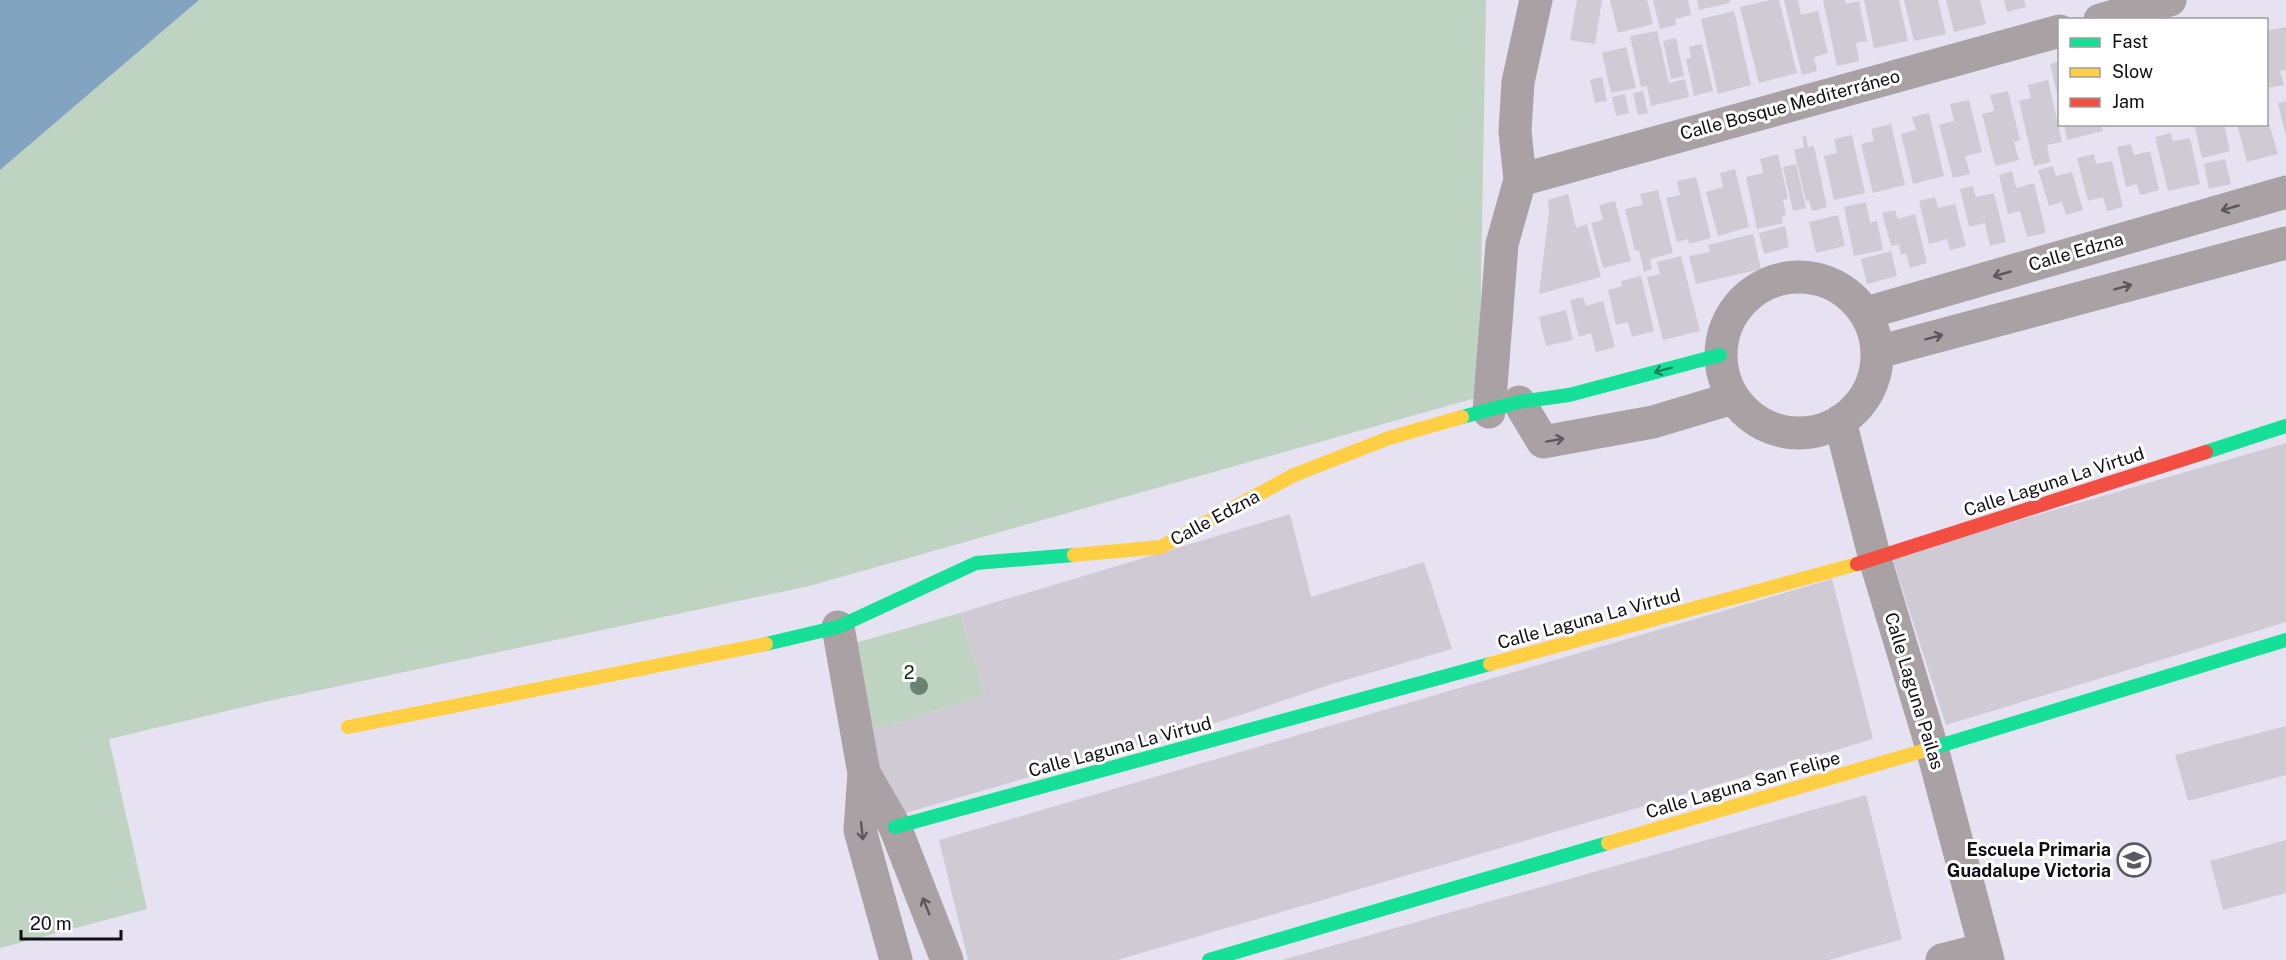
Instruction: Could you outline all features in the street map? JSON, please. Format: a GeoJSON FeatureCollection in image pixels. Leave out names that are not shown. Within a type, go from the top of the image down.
{"type":"FeatureCollection","features":[{"type":"Feature","properties":{"kind":"street"},"geometry":{"type":"LineString","coordinates":[[1536,0],[1518,82],[1515,131],[1521,180],[1502,244],[1504,407],[1543,442],[1653,422],[1732,398]]}},
{"type":"Feature","properties":{"kind":"street"},"geometry":{"type":"LineString","coordinates":[[2107,18],[2170,0]]}},
{"type":"Feature","properties":{"kind":"street","name":"Calle Bosque Mediterráneo"},"geometry":{"type":"LineString","coordinates":[[1521,180],[2058,32]]}},
{"type":"Feature","properties":{"kind":"street","name":"Calle Edzna"},"geometry":{"type":"LineString","coordinates":[[1866,313],[2286,192]]}},
{"type":"Feature","properties":{"kind":"street"},"geometry":{"type":"LineString","coordinates":[[1878,352],[2286,243]]}},
{"type":"Feature","properties":{"kind":"street"},"geometry":{"type":"LineString","coordinates":[[1811,277],[1842,289],[1866,313],[1878,352],[1874,380],[1861,403],[1840,421],[1812,432],[1781,431],[1754,419],[1732,398],[1720,355],[1727,322],[1748,295],[1777,279],[1811,277]]}},
{"type":"Feature","properties":{"kind":"street","name":"Calle Edzna"},"geometry":{"type":"LineString","coordinates":[[348,727],[739,650],[838,627],[976,563],[1161,547],[1294,475],[1440,422],[1569,395],[1720,355]]}},
{"type":"Feature","properties":{"kind":"street","name":"Calle Laguna Pailas"},"geometry":{"type":"LineString","coordinates":[[1840,421],[1875,559],[1932,748],[1987,955]]}},
{"type":"Feature","properties":{"kind":"street","name":"Calle Laguna La Virtud"},"geometry":{"type":"LineString","coordinates":[[895,827],[1875,559],[2286,426]]}},
{"type":"Feature","properties":{"kind":"street"},"geometry":{"type":"LineString","coordinates":[[838,627],[864,773],[860,830],[896,960]]}},
{"type":"Feature","properties":{"kind":"street","name":"Calle Laguna San Felipe"},"geometry":{"type":"LineString","coordinates":[[1209,960],[1932,748],[2286,640]]}},
{"type":"Feature","properties":{"kind":"street"},"geometry":{"type":"LineString","coordinates":[[864,773],[895,827],[947,960]]}},
{"type":"Feature","properties":{"kind":"street"},"geometry":{"type":"LineString","coordinates":[[1942,960],[1987,955]]}},
{"type":"Feature","properties":{"kind":"green space"},"geometry":{"type":"Polygon","coordinates":[[[199,0],[1486,0],[1479,397],[809,586],[273,700],[109,739],[147,909],[0,948],[0,170],[199,0]]]}},
{"type":"Feature","properties":{"kind":"green space","name":"2"},"geometry":{"type":"Polygon","coordinates":[[[960,613],[985,696],[870,731],[848,645],[960,613]]]}},
{"type":"Feature","properties":{"kind":"water"},"geometry":{"type":"Polygon","coordinates":[[[0,0],[199,0],[0,170],[0,0]]]}},
{"type":"Feature","properties":{"kind":"building"},"geometry":{"type":"Polygon","coordinates":[[[1577,0],[1602,0],[1595,44],[1570,40],[1577,0]]]}},
{"type":"Feature","properties":{"kind":"building"},"geometry":{"type":"Polygon","coordinates":[[[1610,0],[1647,0],[1653,24],[1618,33],[1610,0]]]}},
{"type":"Feature","properties":{"kind":"building"},"geometry":{"type":"Polygon","coordinates":[[[1653,0],[1688,0],[1691,15],[1675,19],[1676,25],[1660,29],[1653,0]]]}},
{"type":"Feature","properties":{"kind":"building"},"geometry":{"type":"Polygon","coordinates":[[[1697,0],[1729,0],[1730,3],[1699,10],[1697,0]]]}},
{"type":"Feature","properties":{"kind":"building"},"geometry":{"type":"Polygon","coordinates":[[[1779,0],[1797,73],[1759,83],[1740,7],[1779,0]]]}},
{"type":"Feature","properties":{"kind":"building"},"geometry":{"type":"Polygon","coordinates":[[[1784,0],[1798,0],[1801,15],[1818,11],[1828,53],[1814,57],[1817,71],[1802,75],[1784,0]]]}},
{"type":"Feature","properties":{"kind":"building"},"geometry":{"type":"Polygon","coordinates":[[[1823,0],[1845,0],[1846,4],[1859,1],[1867,41],[1856,43],[1859,61],[1837,66],[1823,0]]]}},
{"type":"Feature","properties":{"kind":"building"},"geometry":{"type":"Polygon","coordinates":[[[1864,0],[1899,0],[1908,41],[1874,48],[1864,0]]]}},
{"type":"Feature","properties":{"kind":"building"},"geometry":{"type":"Polygon","coordinates":[[[1904,0],[1938,0],[1946,34],[1914,41],[1904,0]]]}},
{"type":"Feature","properties":{"kind":"building"},"geometry":{"type":"Polygon","coordinates":[[[1946,0],[1980,0],[1986,24],[1954,32],[1946,0]]]}},
{"type":"Feature","properties":{"kind":"building"},"geometry":{"type":"Polygon","coordinates":[[[2004,0],[2024,0],[2026,7],[2007,12],[2004,0]]]}},
{"type":"Feature","properties":{"kind":"building"},"geometry":{"type":"Polygon","coordinates":[[[1734,11],[1751,85],[1718,94],[1701,19],[1734,11]]]}},
{"type":"Feature","properties":{"kind":"building"},"geometry":{"type":"Polygon","coordinates":[[[2286,27],[2286,70],[2280,71],[2284,85],[2268,88],[2268,31],[2286,27]]]}},
{"type":"Feature","properties":{"kind":"building"},"geometry":{"type":"Polygon","coordinates":[[[1657,31],[1669,83],[1685,79],[1689,97],[1651,106],[1647,86],[1641,87],[1630,36],[1657,31]]]}},
{"type":"Feature","properties":{"kind":"building"},"geometry":{"type":"Polygon","coordinates":[[[1676,38],[1684,76],[1671,79],[1663,41],[1676,38]]]}},
{"type":"Feature","properties":{"kind":"building"},"geometry":{"type":"Polygon","coordinates":[[[1702,44],[1713,91],[1694,96],[1686,59],[1691,58],[1689,47],[1702,44]]]}},
{"type":"Feature","properties":{"kind":"building"},"geometry":{"type":"Polygon","coordinates":[[[1626,47],[1636,88],[1611,93],[1602,53],[1626,47]]]}},
{"type":"Feature","properties":{"kind":"building"},"geometry":{"type":"Polygon","coordinates":[[[2058,62],[2058,98],[2050,64],[2058,62]]]}},
{"type":"Feature","properties":{"kind":"building"},"geometry":{"type":"Polygon","coordinates":[[[1602,77],[1607,101],[1595,103],[1590,80],[1602,77]]]}},
{"type":"Feature","properties":{"kind":"building"},"geometry":{"type":"Polygon","coordinates":[[[2048,80],[2062,142],[2047,145],[2050,162],[2034,166],[2019,101],[2031,98],[2028,85],[2048,80]]]}},
{"type":"Feature","properties":{"kind":"building"},"geometry":{"type":"Polygon","coordinates":[[[1643,91],[1648,113],[1638,115],[1633,93],[1643,91]]]}},
{"type":"Feature","properties":{"kind":"building"},"geometry":{"type":"Polygon","coordinates":[[[2008,91],[2020,140],[2014,142],[2019,160],[1995,166],[1982,114],[1994,111],[1990,95],[2008,91]]]}},
{"type":"Feature","properties":{"kind":"building"},"geometry":{"type":"Polygon","coordinates":[[[1625,94],[1629,113],[1616,116],[1612,97],[1625,94]]]}},
{"type":"Feature","properties":{"kind":"building"},"geometry":{"type":"Polygon","coordinates":[[[1969,100],[1982,152],[1965,156],[1970,174],[1953,178],[1939,125],[1954,121],[1950,104],[1969,100]]]}},
{"type":"Feature","properties":{"kind":"building"},"geometry":{"type":"Polygon","coordinates":[[[2286,101],[2286,133],[2285,133],[2278,103],[2286,101]]]}},
{"type":"Feature","properties":{"kind":"building"},"geometry":{"type":"Polygon","coordinates":[[[1929,113],[1944,176],[1913,184],[1901,134],[1916,130],[1912,117],[1929,113]]]}},
{"type":"Feature","properties":{"kind":"building"},"geometry":{"type":"Polygon","coordinates":[[[2268,120],[2278,154],[2247,162],[2238,126],[2268,126],[2268,120]]]}},
{"type":"Feature","properties":{"kind":"building"},"geometry":{"type":"Polygon","coordinates":[[[1891,124],[1905,185],[1873,193],[1861,144],[1874,141],[1871,129],[1891,124]]]}},
{"type":"Feature","properties":{"kind":"building"},"geometry":{"type":"Polygon","coordinates":[[[2064,126],[2102,126],[2103,131],[2067,140],[2064,126]]]}},
{"type":"Feature","properties":{"kind":"building"},"geometry":{"type":"Polygon","coordinates":[[[2194,126],[2224,126],[2230,151],[2202,158],[2194,126]]]}},
{"type":"Feature","properties":{"kind":"building"},"geometry":{"type":"Polygon","coordinates":[[[2171,133],[2173,141],[2190,138],[2200,184],[2168,191],[2155,137],[2171,133]]]}},
{"type":"Feature","properties":{"kind":"building"},"geometry":{"type":"Polygon","coordinates":[[[1852,135],[1865,193],[1834,200],[1824,156],[1837,153],[1834,139],[1852,135]]]}},
{"type":"Feature","properties":{"kind":"building"},"geometry":{"type":"Polygon","coordinates":[[[1806,136],[1808,147],[1814,146],[1827,207],[1812,211],[1809,200],[1806,201],[1794,150],[1804,147],[1802,137],[1806,136]]]}},
{"type":"Feature","properties":{"kind":"building"},"geometry":{"type":"Polygon","coordinates":[[[2131,144],[2134,155],[2150,151],[2159,190],[2140,195],[2137,184],[2126,187],[2117,147],[2131,144]]]}},
{"type":"Feature","properties":{"kind":"building"},"geometry":{"type":"Polygon","coordinates":[[[1778,154],[1788,199],[1783,200],[1786,215],[1782,216],[1783,223],[1757,229],[1746,177],[1763,173],[1760,159],[1778,154]]]}},
{"type":"Feature","properties":{"kind":"building"},"geometry":{"type":"Polygon","coordinates":[[[2094,154],[2096,164],[2112,161],[2123,207],[2107,211],[2103,197],[2088,201],[2077,158],[2094,154]]]}},
{"type":"Feature","properties":{"kind":"building"},"geometry":{"type":"Polygon","coordinates":[[[2225,159],[2231,184],[2209,189],[2204,164],[2225,159]]]}},
{"type":"Feature","properties":{"kind":"building"},"geometry":{"type":"Polygon","coordinates":[[[1796,164],[1806,208],[1793,211],[1783,167],[1796,164]]]}},
{"type":"Feature","properties":{"kind":"building"},"geometry":{"type":"Polygon","coordinates":[[[2053,166],[2056,176],[2072,172],[2083,210],[2066,215],[2062,202],[2049,206],[2038,170],[2053,166]]]}},
{"type":"Feature","properties":{"kind":"building"},"geometry":{"type":"Polygon","coordinates":[[[1735,169],[1749,227],[1718,236],[1706,192],[1723,187],[1720,173],[1735,169]]]}},
{"type":"Feature","properties":{"kind":"building"},"geometry":{"type":"Polygon","coordinates":[[[2012,171],[2016,188],[2034,183],[2046,233],[2027,237],[2020,211],[2008,214],[1999,175],[2012,171]]]}},
{"type":"Feature","properties":{"kind":"building"},"geometry":{"type":"Polygon","coordinates":[[[1696,177],[1711,238],[1689,244],[1688,239],[1677,242],[1666,198],[1680,195],[1677,181],[1696,177]]]}},
{"type":"Feature","properties":{"kind":"building"},"geometry":{"type":"Polygon","coordinates":[[[1973,186],[1976,197],[1994,193],[2006,242],[1990,246],[1985,223],[1969,227],[1960,189],[1973,186]]]}},
{"type":"Feature","properties":{"kind":"building"},"geometry":{"type":"Polygon","coordinates":[[[1658,190],[1673,253],[1650,259],[1652,269],[1644,272],[1639,250],[1635,251],[1625,209],[1643,205],[1640,194],[1658,190]]]}},
{"type":"Feature","properties":{"kind":"building"},"geometry":{"type":"Polygon","coordinates":[[[1568,194],[1576,228],[1587,224],[1601,277],[1539,294],[1549,212],[1548,200],[1568,194]]]}},
{"type":"Feature","properties":{"kind":"building"},"geometry":{"type":"Polygon","coordinates":[[[1935,197],[1938,208],[1955,204],[1966,246],[1950,250],[1947,239],[1929,244],[1919,201],[1935,197]]]}},
{"type":"Feature","properties":{"kind":"building"},"geometry":{"type":"Polygon","coordinates":[[[1615,201],[1631,261],[1603,268],[1591,223],[1603,220],[1599,205],[1615,201]]]}},
{"type":"Feature","properties":{"kind":"building"},"geometry":{"type":"Polygon","coordinates":[[[1866,202],[1870,223],[1877,221],[1883,250],[1854,256],[1844,207],[1866,202]]]}},
{"type":"Feature","properties":{"kind":"building"},"geometry":{"type":"Polygon","coordinates":[[[1895,210],[1898,219],[1915,214],[1927,263],[1910,268],[1906,253],[1901,255],[1899,244],[1891,246],[1882,213],[1895,210]]]}},
{"type":"Feature","properties":{"kind":"building"},"geometry":{"type":"Polygon","coordinates":[[[1838,215],[1845,246],[1816,253],[1809,222],[1838,215]]]}},
{"type":"Feature","properties":{"kind":"building"},"geometry":{"type":"Polygon","coordinates":[[[1785,226],[1789,247],[1764,254],[1759,233],[1785,226]]]}},
{"type":"Feature","properties":{"kind":"building"},"geometry":{"type":"Polygon","coordinates":[[[1753,234],[1761,269],[1696,284],[1689,256],[1710,252],[1708,245],[1753,234]]]}},
{"type":"Feature","properties":{"kind":"building"},"geometry":{"type":"Polygon","coordinates":[[[1891,251],[1897,276],[1867,284],[1861,259],[1891,251]]]}},
{"type":"Feature","properties":{"kind":"building"},"geometry":{"type":"Polygon","coordinates":[[[1681,256],[1700,331],[1663,340],[1647,277],[1660,274],[1657,262],[1681,256]]]}},
{"type":"Feature","properties":{"kind":"building"},"geometry":{"type":"Polygon","coordinates":[[[1641,276],[1654,331],[1632,337],[1628,322],[1616,325],[1608,290],[1622,286],[1621,281],[1641,276]]]}},
{"type":"Feature","properties":{"kind":"building"},"geometry":{"type":"Polygon","coordinates":[[[1583,297],[1586,306],[1603,301],[1615,347],[1596,352],[1591,333],[1579,337],[1570,300],[1583,297]]]}},
{"type":"Feature","properties":{"kind":"building"},"geometry":{"type":"Polygon","coordinates":[[[1566,310],[1573,340],[1546,346],[1539,317],[1566,310]]]}},
{"type":"Feature","properties":{"kind":"building"},"geometry":{"type":"Polygon","coordinates":[[[2286,443],[2286,622],[1946,725],[1892,557],[2286,443]]]}},
{"type":"Feature","properties":{"kind":"building"},"geometry":{"type":"Polygon","coordinates":[[[1290,514],[1311,597],[1424,562],[1452,649],[1335,683],[1238,716],[892,817],[870,731],[985,696],[960,613],[1290,514]]]}},
{"type":"Feature","properties":{"kind":"building"},"geometry":{"type":"Polygon","coordinates":[[[1832,579],[1873,739],[1117,960],[968,960],[939,840],[1832,579]]]}},
{"type":"Feature","properties":{"kind":"building"},"geometry":{"type":"Polygon","coordinates":[[[2286,726],[2286,775],[2188,801],[2175,755],[2286,726]]]}},
{"type":"Feature","properties":{"kind":"building"},"geometry":{"type":"Polygon","coordinates":[[[1866,795],[1902,939],[1829,960],[1282,960],[1866,795]]]}},
{"type":"Feature","properties":{"kind":"building"},"geometry":{"type":"Polygon","coordinates":[[[2286,840],[2286,893],[2223,910],[2210,861],[2286,840]]]}},
{"type":"Feature","properties":{"kind":"traffic: fast"},"geometry":{"type":"LineString","coordinates":[[1462,417],[1519,402],[1569,395],[1720,355]]}},
{"type":"Feature","properties":{"kind":"traffic: fast"},"geometry":{"type":"LineString","coordinates":[[2206,452],[2286,426]]}},
{"type":"Feature","properties":{"kind":"traffic: fast"},"geometry":{"type":"LineString","coordinates":[[766,644],[838,627],[976,563],[1074,555]]}},
{"type":"Feature","properties":{"kind":"traffic: fast"},"geometry":{"type":"LineString","coordinates":[[1926,750],[2286,640]]}},
{"type":"Feature","properties":{"kind":"traffic: fast"},"geometry":{"type":"LineString","coordinates":[[895,827],[1490,664]]}},
{"type":"Feature","properties":{"kind":"traffic: fast"},"geometry":{"type":"LineString","coordinates":[[1209,960],[1608,843]]}},
{"type":"Feature","properties":{"kind":"traffic: slow"},"geometry":{"type":"LineString","coordinates":[[1074,555],[1161,547],[1294,475],[1389,438],[1462,417]]}},
{"type":"Feature","properties":{"kind":"traffic: slow"},"geometry":{"type":"LineString","coordinates":[[1490,664],[1857,564]]}},
{"type":"Feature","properties":{"kind":"traffic: slow"},"geometry":{"type":"LineString","coordinates":[[348,727],[766,644]]}},
{"type":"Feature","properties":{"kind":"traffic: slow"},"geometry":{"type":"LineString","coordinates":[[1608,843],[1926,750]]}},
{"type":"Feature","properties":{"kind":"traffic: jam"},"geometry":{"type":"LineString","coordinates":[[1857,564],[2206,452]]}},
{"type":"Feature","properties":{"kind":"place","name":"Escuela Primaria Guadalupe Victoria"},"geometry":{"type":"Point","coordinates":[2134,860]}}]}
